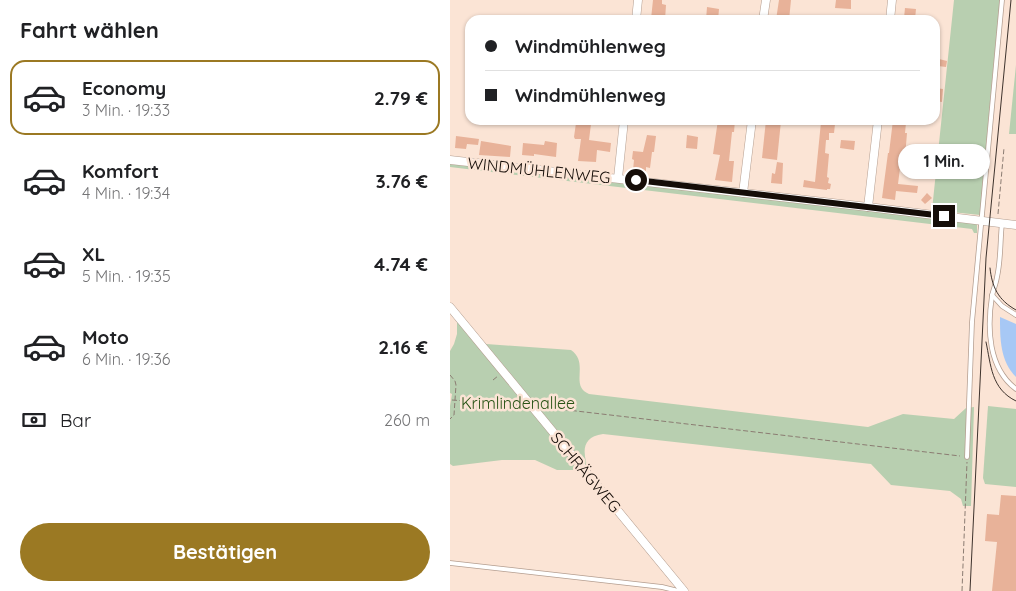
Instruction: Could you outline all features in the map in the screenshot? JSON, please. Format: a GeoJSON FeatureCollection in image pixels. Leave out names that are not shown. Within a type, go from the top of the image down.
{"type":"FeatureCollection","features":[{"type":"Feature","properties":{"kind":"street"},"geometry":{"type":"LineString","coordinates":[[636,15],[638,0]]}},
{"type":"Feature","properties":{"kind":"street"},"geometry":{"type":"LineString","coordinates":[[764,15],[766,0]]}},
{"type":"Feature","properties":{"kind":"street"},"geometry":{"type":"LineString","coordinates":[[890,15],[892,0]]}},
{"type":"Feature","properties":{"kind":"street"},"geometry":{"type":"LineString","coordinates":[[618,178],[623,125]]}},
{"type":"Feature","properties":{"kind":"street"},"geometry":{"type":"LineString","coordinates":[[744,193],[751,125]]}},
{"type":"Feature","properties":{"kind":"street"},"geometry":{"type":"LineString","coordinates":[[868,206],[877,125]]}},
{"type":"Feature","properties":{"kind":"street","name":"WINDMÜHLENWEG"},"geometry":{"type":"LineString","coordinates":[[450,160],[868,206],[1016,225]]}},
{"type":"Feature","properties":{"kind":"street","name":"SCHRÄGWEG"},"geometry":{"type":"LineString","coordinates":[[450,307],[684,591]]}},
{"type":"Feature","properties":{"kind":"lane"},"geometry":{"type":"LineString","coordinates":[[967,457],[972,322],[1002,0]]}},
{"type":"Feature","properties":{"kind":"lane"},"geometry":{"type":"LineString","coordinates":[[999,223],[997,277],[992,295],[990,338],[993,358],[1000,372],[1008,383],[1016,389]]}},
{"type":"Feature","properties":{"kind":"lane"},"geometry":{"type":"LineString","coordinates":[[992,295],[1002,306],[1016,315]]}},
{"type":"Feature","properties":{"kind":"lane"},"geometry":{"type":"LineString","coordinates":[[450,563],[662,586],[678,591]]}},
{"type":"Feature","properties":{"kind":"path"},"geometry":{"type":"LineString","coordinates":[[999,223],[1004,148]]}},
{"type":"Feature","properties":{"kind":"path"},"geometry":{"type":"LineString","coordinates":[[450,375],[455,380],[456,385],[454,415],[450,419]]}},
{"type":"Feature","properties":{"kind":"path"},"geometry":{"type":"LineString","coordinates":[[452,400],[531,406],[967,457],[962,591]]}},
{"type":"Feature","properties":{"kind":"green space"},"geometry":{"type":"Polygon","coordinates":[[[954,0],[1000,0],[980,215],[932,210],[954,0]]]}},
{"type":"Feature","properties":{"kind":"green space"},"geometry":{"type":"Polygon","coordinates":[[[1016,65],[1016,134],[1009,134],[1016,65]]]}},
{"type":"Feature","properties":{"kind":"green space"},"geometry":{"type":"Polygon","coordinates":[[[450,164],[977,223],[977,233],[974,233],[972,229],[450,167],[450,164]]]}},
{"type":"Feature","properties":{"kind":"green space","name":"Krimlindenallee"},"geometry":{"type":"Polygon","coordinates":[[[465,321],[486,344],[571,350],[579,361],[580,386],[589,394],[868,427],[903,414],[954,419],[966,408],[974,407],[971,506],[963,506],[961,499],[950,491],[891,485],[871,464],[603,434],[595,436],[586,443],[585,454],[590,473],[585,474],[576,470],[557,470],[535,460],[502,460],[453,466],[450,464],[450,406],[452,394],[450,393],[450,351],[457,334],[457,323],[465,321]]]}},
{"type":"Feature","properties":{"kind":"green space"},"geometry":{"type":"Polygon","coordinates":[[[988,406],[1016,409],[1016,487],[985,484],[983,478],[988,406]]]}},
{"type":"Feature","properties":{"kind":"water"},"geometry":{"type":"Polygon","coordinates":[[[1000,317],[1016,324],[1016,377],[1004,357],[1000,317]]]}},
{"type":"Feature","properties":{"kind":"building"},"geometry":{"type":"Polygon","coordinates":[[[653,0],[662,0],[662,4],[666,5],[665,15],[651,15],[653,0]]]}},
{"type":"Feature","properties":{"kind":"building"},"geometry":{"type":"Polygon","coordinates":[[[779,0],[791,0],[790,15],[777,15],[779,0]]]}},
{"type":"Feature","properties":{"kind":"building"},"geometry":{"type":"Polygon","coordinates":[[[836,0],[851,0],[851,9],[835,8],[836,0]]]}},
{"type":"Feature","properties":{"kind":"building"},"geometry":{"type":"Polygon","coordinates":[[[707,7],[719,9],[718,15],[706,15],[707,7]]]}},
{"type":"Feature","properties":{"kind":"building"},"geometry":{"type":"Polygon","coordinates":[[[905,8],[916,9],[915,15],[904,15],[905,8]]]}},
{"type":"Feature","properties":{"kind":"building"},"geometry":{"type":"Polygon","coordinates":[[[940,59],[947,61],[946,67],[940,66],[940,59]]]}},
{"type":"Feature","properties":{"kind":"building"},"geometry":{"type":"Polygon","coordinates":[[[940,89],[943,89],[942,102],[940,102],[940,89]]]}},
{"type":"Feature","properties":{"kind":"building"},"geometry":{"type":"Polygon","coordinates":[[[576,125],[591,125],[589,140],[611,143],[610,152],[597,150],[596,162],[578,161],[581,139],[575,139],[576,125]]]}},
{"type":"Feature","properties":{"kind":"building"},"geometry":{"type":"Polygon","coordinates":[[[717,125],[735,125],[729,161],[734,161],[732,182],[715,180],[720,155],[713,154],[717,125]]]}},
{"type":"Feature","properties":{"kind":"building"},"geometry":{"type":"Polygon","coordinates":[[[765,125],[781,125],[777,160],[762,158],[765,125]]]}},
{"type":"Feature","properties":{"kind":"building"},"geometry":{"type":"Polygon","coordinates":[[[821,125],[835,125],[834,133],[829,133],[829,140],[826,140],[825,153],[829,154],[827,177],[829,178],[828,183],[831,184],[830,189],[803,187],[804,180],[815,182],[821,125]]]}},
{"type":"Feature","properties":{"kind":"building"},"geometry":{"type":"Polygon","coordinates":[[[892,125],[906,125],[905,133],[907,133],[904,169],[900,168],[898,184],[918,186],[917,193],[896,191],[895,200],[882,198],[892,125]]]}},
{"type":"Feature","properties":{"kind":"building"},"geometry":{"type":"Polygon","coordinates":[[[647,135],[656,136],[650,168],[646,167],[646,171],[633,170],[633,151],[643,152],[647,135]]]}},
{"type":"Feature","properties":{"kind":"building"},"geometry":{"type":"Polygon","coordinates":[[[687,135],[698,137],[697,149],[686,148],[687,135]]]}},
{"type":"Feature","properties":{"kind":"building"},"geometry":{"type":"Polygon","coordinates":[[[456,136],[479,139],[478,145],[467,144],[466,149],[455,148],[456,136]]]}},
{"type":"Feature","properties":{"kind":"building"},"geometry":{"type":"Polygon","coordinates":[[[841,140],[855,141],[854,150],[840,148],[841,140]]]}},
{"type":"Feature","properties":{"kind":"building"},"geometry":{"type":"Polygon","coordinates":[[[481,141],[511,146],[510,157],[479,155],[481,141]]]}},
{"type":"Feature","properties":{"kind":"building"},"geometry":{"type":"Polygon","coordinates":[[[545,141],[557,143],[556,157],[534,154],[534,156],[522,155],[523,143],[544,145],[545,141]]]}},
{"type":"Feature","properties":{"kind":"building"},"geometry":{"type":"Polygon","coordinates":[[[777,162],[783,163],[782,184],[771,183],[772,173],[775,174],[777,162]]]}},
{"type":"Feature","properties":{"kind":"building"},"geometry":{"type":"Polygon","coordinates":[[[927,193],[932,198],[925,204],[921,200],[927,193]]]}},
{"type":"Feature","properties":{"kind":"building"},"geometry":{"type":"Polygon","coordinates":[[[1001,495],[1016,496],[1016,591],[992,591],[997,542],[985,541],[987,514],[999,515],[1001,495]]]}},
{"type":"Feature","properties":{"kind":"tram line"},"geometry":{"type":"LineString","coordinates":[[970,591],[986,258],[1011,0]]}},
{"type":"Feature","properties":{"kind":"tram line"},"geometry":{"type":"LineString","coordinates":[[990,268],[994,287],[1000,297],[1016,310]]}},
{"type":"Feature","properties":{"kind":"tram line"},"geometry":{"type":"LineString","coordinates":[[986,342],[991,368],[997,383],[1001,390],[1016,401]]}},
{"type":"Feature","properties":{"kind":"route"},"geometry":{"type":"LineString","coordinates":[[636,180],[944,216]]}}]}
